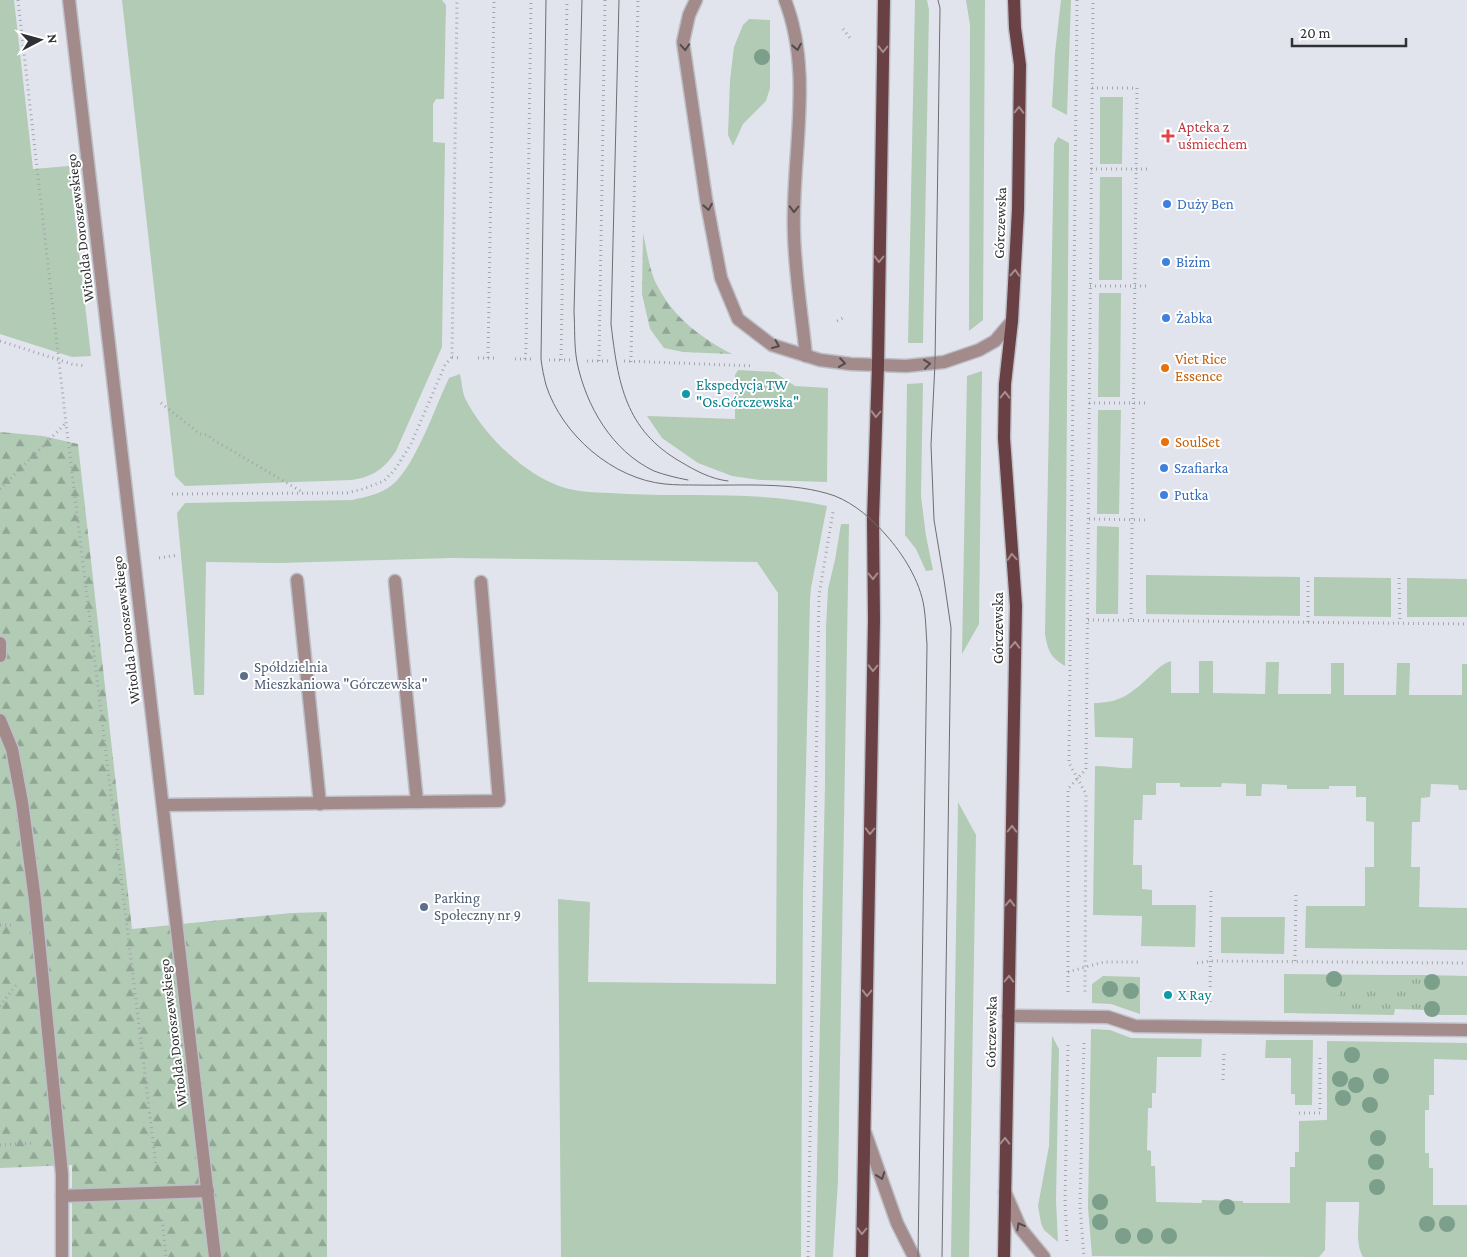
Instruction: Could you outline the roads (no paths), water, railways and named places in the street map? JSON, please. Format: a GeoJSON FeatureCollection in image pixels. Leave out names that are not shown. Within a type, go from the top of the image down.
{"type":"FeatureCollection","features":[{"type":"Feature","properties":{"kind":"main road"},"geometry":{"type":"LineString","coordinates":[[862,1257],[874,620],[873,520],[878,365],[884,0]]}},
{"type":"Feature","properties":{"kind":"main road","name":"Górczewska"},"geometry":{"type":"LineString","coordinates":[[1004,1257],[1016,606],[1004,438],[1005,384],[1012,321],[1018,210],[1020,64],[1015,28],[1014,0]]}},
{"type":"Feature","properties":{"kind":"street","name":"Witolda Doroszewskiego"},"geometry":{"type":"LineString","coordinates":[[69,0],[215,1257]]}},
{"type":"Feature","properties":{"kind":"street"},"geometry":{"type":"LineString","coordinates":[[696,0],[689,15],[683,42],[706,199],[721,278],[738,319],[772,345],[820,360],[878,365],[922,365],[954,360],[995,341],[1012,321]]}},
{"type":"Feature","properties":{"kind":"street"},"geometry":{"type":"LineString","coordinates":[[785,0],[791,17],[798,56],[799,96],[794,234],[806,356]]}},
{"type":"Feature","properties":{"kind":"street"},"geometry":{"type":"LineString","coordinates":[[297,580],[320,804]]}},
{"type":"Feature","properties":{"kind":"street"},"geometry":{"type":"LineString","coordinates":[[395,581],[417,802]]}},
{"type":"Feature","properties":{"kind":"street"},"geometry":{"type":"LineString","coordinates":[[163,805],[499,801],[482,582]]}},
{"type":"Feature","properties":{"kind":"street"},"geometry":{"type":"LineString","coordinates":[[0,643],[0,656]]}},
{"type":"Feature","properties":{"kind":"street"},"geometry":{"type":"LineString","coordinates":[[0,720],[12,750],[22,802],[36,909],[59,1141],[62,1196],[62,1257]]}},
{"type":"Feature","properties":{"kind":"street"},"geometry":{"type":"LineString","coordinates":[[1008,1016],[1108,1017],[1136,1026],[1467,1030]]}},
{"type":"Feature","properties":{"kind":"street"},"geometry":{"type":"LineString","coordinates":[[864,1130],[897,1223],[914,1257]]}},
{"type":"Feature","properties":{"kind":"street"},"geometry":{"type":"LineString","coordinates":[[1004,1190],[1021,1229],[1044,1257]]}},
{"type":"Feature","properties":{"kind":"street"},"geometry":{"type":"LineString","coordinates":[[62,1196],[208,1191]]}},
{"type":"Feature","properties":{"kind":"tram line"},"geometry":{"type":"LineString","coordinates":[[546,0],[541,359],[546,385],[564,421],[577,437],[609,464],[646,480],[677,485],[784,486],[819,491],[842,499],[869,518],[892,542],[910,568],[922,597],[927,645],[918,1257]]}},
{"type":"Feature","properties":{"kind":"tram line"},"geometry":{"type":"LineString","coordinates":[[582,0],[574,312],[577,362],[594,411],[603,426],[626,452],[654,471],[688,480]]}},
{"type":"Feature","properties":{"kind":"tram line"},"geometry":{"type":"LineString","coordinates":[[619,0],[611,324],[621,385],[636,420],[647,435],[662,449],[698,471],[728,481]]}},
{"type":"Feature","properties":{"kind":"tram line"},"geometry":{"type":"LineString","coordinates":[[938,0],[940,8],[935,363],[931,445],[934,520],[951,628],[942,1257]]}},
{"type":"Feature","properties":{"kind":"place","name":"Apteka z uśmiechem"},"geometry":{"type":"Point","coordinates":[1168,136]}},
{"type":"Feature","properties":{"kind":"place","name":"Duży Ben"},"geometry":{"type":"Point","coordinates":[1167,204]}},
{"type":"Feature","properties":{"kind":"place","name":"Bizim"},"geometry":{"type":"Point","coordinates":[1166,262]}},
{"type":"Feature","properties":{"kind":"place","name":"Żabka"},"geometry":{"type":"Point","coordinates":[1166,318]}},
{"type":"Feature","properties":{"kind":"place","name":"Viet Rice Essence"},"geometry":{"type":"Point","coordinates":[1165,368]}},
{"type":"Feature","properties":{"kind":"place","name":"Ekspedycja TW \"Os.Górczewska\""},"geometry":{"type":"Point","coordinates":[686,394]}},
{"type":"Feature","properties":{"kind":"place","name":"SoulSet"},"geometry":{"type":"Point","coordinates":[1165,442]}},
{"type":"Feature","properties":{"kind":"place","name":"Szafiarka"},"geometry":{"type":"Point","coordinates":[1164,468]}},
{"type":"Feature","properties":{"kind":"place","name":"Putka"},"geometry":{"type":"Point","coordinates":[1164,495]}},
{"type":"Feature","properties":{"kind":"place","name":"Spółdzielnia Mieszkaniowa \"Górczewska\""},"geometry":{"type":"Point","coordinates":[244,676]}},
{"type":"Feature","properties":{"kind":"place","name":"Parking Społeczny nr 9"},"geometry":{"type":"Point","coordinates":[424,907]}},
{"type":"Feature","properties":{"kind":"place","name":"X Ray"},"geometry":{"type":"Point","coordinates":[1168,995]}}]}
